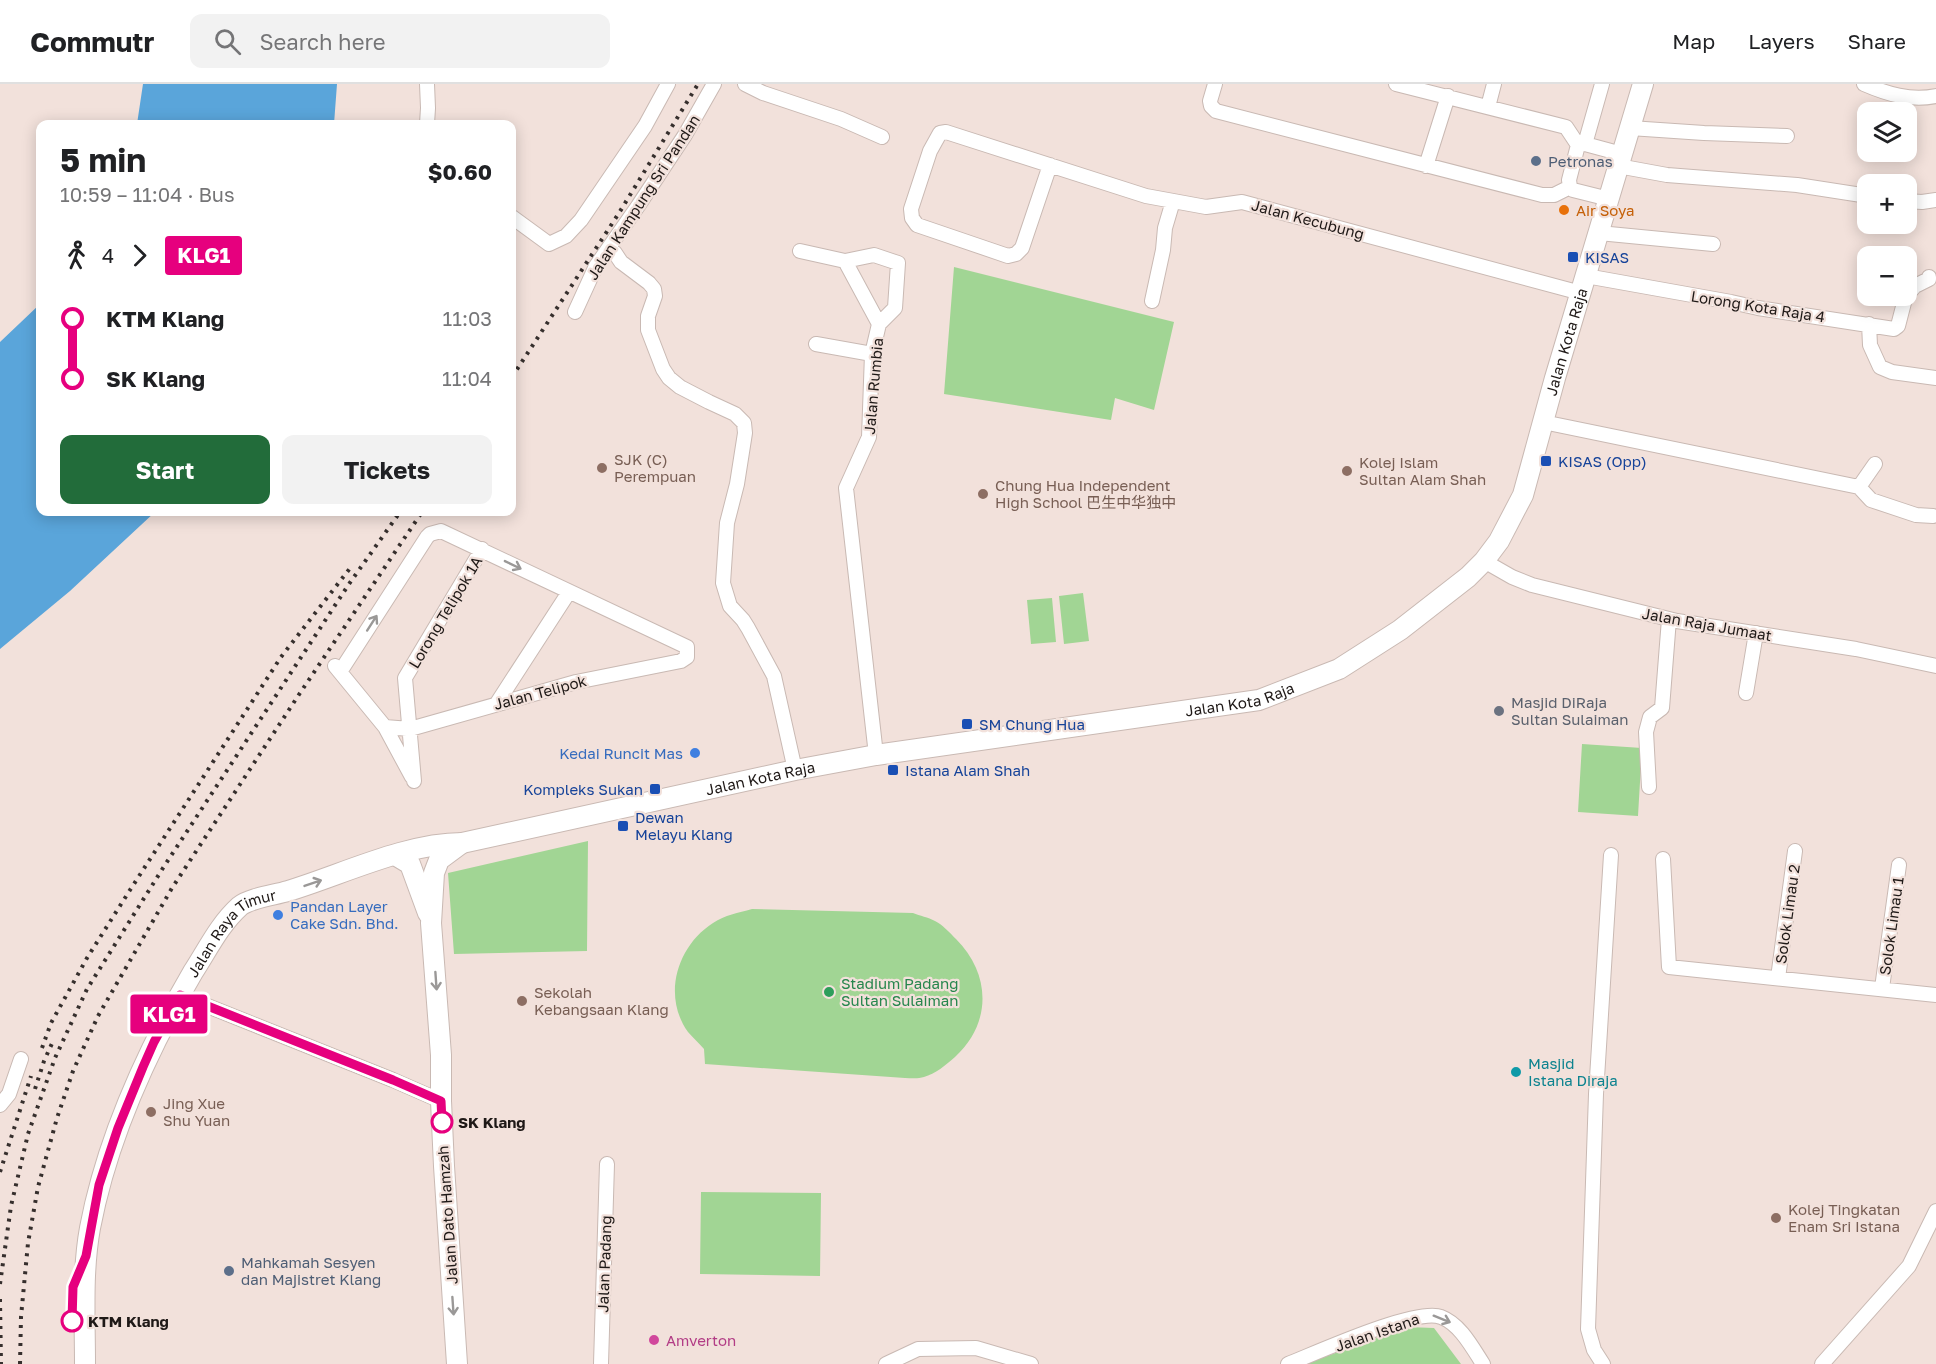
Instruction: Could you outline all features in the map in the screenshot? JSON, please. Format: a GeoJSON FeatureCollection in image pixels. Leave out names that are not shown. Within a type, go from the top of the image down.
{"type":"FeatureCollection","features":[{"type":"Feature","properties":{"kind":"main road","name":"Jalan Kota Raja"},"geometry":{"type":"LineString","coordinates":[[462,843],[795,770],[876,755],[1259,700],[1338,669],[1400,630],[1468,577],[1484,561],[1499,541],[1523,495],[1643,84]]}},
{"type":"Feature","properties":{"kind":"main road","name":"Jalan Raya Timur"},"geometry":{"type":"LineString","coordinates":[[85,1364],[86,1256],[99,1185],[118,1128],[154,1042],[222,923],[243,904],[287,892],[395,855],[442,843],[462,843]]}},
{"type":"Feature","properties":{"kind":"main road"},"geometry":{"type":"LineString","coordinates":[[431,923],[434,873],[439,860],[462,843]]}},
{"type":"Feature","properties":{"kind":"main road"},"geometry":{"type":"LineString","coordinates":[[395,855],[410,864],[431,923]]}},
{"type":"Feature","properties":{"kind":"main road","name":"Jalan Dato Hamzah"},"geometry":{"type":"LineString","coordinates":[[431,923],[441,1055],[441,1101],[457,1364]]}},
{"type":"Feature","properties":{"kind":"street"},"geometry":{"type":"LineString","coordinates":[[427,120],[428,84]]}},
{"type":"Feature","properties":{"kind":"street"},"geometry":{"type":"LineString","coordinates":[[516,219],[549,244],[566,236],[597,199],[615,168],[645,126],[668,84]]}},
{"type":"Feature","properties":{"kind":"street","name":"Jalan Kampung Sri Pandan"},"geometry":{"type":"LineString","coordinates":[[575,312],[590,278],[685,135],[714,84]]}},
{"type":"Feature","properties":{"kind":"street"},"geometry":{"type":"LineString","coordinates":[[745,84],[763,93],[841,119],[882,136]]}},
{"type":"Feature","properties":{"kind":"street"},"geometry":{"type":"LineString","coordinates":[[1215,84],[1210,101],[1216,111],[1542,195],[1554,195],[1570,187]]}},
{"type":"Feature","properties":{"kind":"street"},"geometry":{"type":"LineString","coordinates":[[1396,84],[1566,127],[1581,144],[1620,160],[1667,175],[1797,185],[1857,194]]}},
{"type":"Feature","properties":{"kind":"street"},"geometry":{"type":"LineString","coordinates":[[1488,107],[1494,84]]}},
{"type":"Feature","properties":{"kind":"street"},"geometry":{"type":"LineString","coordinates":[[1602,84],[1569,180],[1573,190],[1609,199]]}},
{"type":"Feature","properties":{"kind":"street"},"geometry":{"type":"LineString","coordinates":[[1864,84],[1885,94],[1928,98],[1936,96]]}},
{"type":"Feature","properties":{"kind":"street"},"geometry":{"type":"LineString","coordinates":[[1426,166],[1448,96]]}},
{"type":"Feature","properties":{"kind":"street"},"geometry":{"type":"LineString","coordinates":[[1630,128],[1787,136]]}},
{"type":"Feature","properties":{"kind":"street","name":"Jalan Kecubung"},"geometry":{"type":"LineString","coordinates":[[1050,165],[1022,248],[1016,254],[1008,256],[917,225],[912,218],[911,209],[930,151],[940,133],[946,132],[1050,165],[1146,196],[1206,207],[1242,202],[1584,285]]}},
{"type":"Feature","properties":{"kind":"street"},"geometry":{"type":"LineString","coordinates":[[1917,202],[1936,200]]}},
{"type":"Feature","properties":{"kind":"street"},"geometry":{"type":"LineString","coordinates":[[1152,302],[1163,250],[1165,228],[1173,201]]}},
{"type":"Feature","properties":{"kind":"street"},"geometry":{"type":"LineString","coordinates":[[1599,233],[1713,244]]}},
{"type":"Feature","properties":{"kind":"street"},"geometry":{"type":"LineString","coordinates":[[609,248],[621,262],[654,289],[655,296],[648,316],[648,330],[663,369],[669,378],[680,387],[735,414],[744,423],[745,433],[737,484],[727,523],[723,583],[730,606],[743,620],[774,676],[795,770]]}},
{"type":"Feature","properties":{"kind":"street","name":"Jalan Rumbia"},"geometry":{"type":"LineString","coordinates":[[800,251],[845,261],[874,255],[898,263],[895,308],[879,324],[872,354],[870,436],[846,488],[876,755]]}},
{"type":"Feature","properties":{"kind":"street"},"geometry":{"type":"LineString","coordinates":[[845,261],[879,324]]}},
{"type":"Feature","properties":{"kind":"street"},"geometry":{"type":"LineString","coordinates":[[1917,285],[1929,277]]}},
{"type":"Feature","properties":{"kind":"street","name":"Lorong Kota Raja 4"},"geometry":{"type":"LineString","coordinates":[[1584,285],[1894,329],[1898,326],[1904,306]]}},
{"type":"Feature","properties":{"kind":"street"},"geometry":{"type":"LineString","coordinates":[[1869,324],[1870,345],[1880,367],[1892,372],[1936,378]]}},
{"type":"Feature","properties":{"kind":"street"},"geometry":{"type":"LineString","coordinates":[[816,344],[872,354]]}},
{"type":"Feature","properties":{"kind":"street"},"geometry":{"type":"LineString","coordinates":[[1543,422],[1859,487],[1871,500],[1916,515],[1933,516]]}},
{"type":"Feature","properties":{"kind":"street"},"geometry":{"type":"LineString","coordinates":[[1859,487],[1875,464]]}},
{"type":"Feature","properties":{"kind":"street"},"geometry":{"type":"LineString","coordinates":[[385,727],[338,669],[430,534],[441,531],[569,592],[497,703]]}},
{"type":"Feature","properties":{"kind":"street","name":"Lorong Telipok 1A"},"geometry":{"type":"LineString","coordinates":[[385,727],[414,781],[405,678],[482,549]]}},
{"type":"Feature","properties":{"kind":"street","name":"Jalan Raja Jumaat"},"geometry":{"type":"LineString","coordinates":[[1484,561],[1532,585],[1669,619],[1856,649],[1936,666]]}},
{"type":"Feature","properties":{"kind":"street","name":"Jalan Telipok"},"geometry":{"type":"LineString","coordinates":[[385,727],[410,729],[576,682],[681,661],[687,657],[687,647],[569,592]]}},
{"type":"Feature","properties":{"kind":"street"},"geometry":{"type":"LineString","coordinates":[[1648,787],[1646,732],[1650,717],[1662,708],[1669,619]]}},
{"type":"Feature","properties":{"kind":"street"},"geometry":{"type":"LineString","coordinates":[[1746,693],[1756,633]]}},
{"type":"Feature","properties":{"kind":"street","name":"Solok Limau 2"},"geometry":{"type":"LineString","coordinates":[[1778,978],[1796,851]]}},
{"type":"Feature","properties":{"kind":"street"},"geometry":{"type":"LineString","coordinates":[[1603,1364],[1594,1350],[1588,1329],[1596,1094],[1611,855]]}},
{"type":"Feature","properties":{"kind":"street"},"geometry":{"type":"LineString","coordinates":[[1664,860],[1669,966],[1936,994]]}},
{"type":"Feature","properties":{"kind":"street","name":"Solok Limau 1"},"geometry":{"type":"LineString","coordinates":[[1882,988],[1899,865]]}},
{"type":"Feature","properties":{"kind":"street"},"geometry":{"type":"LineString","coordinates":[[180,995],[441,1101]]}},
{"type":"Feature","properties":{"kind":"street"},"geometry":{"type":"LineString","coordinates":[[0,1105],[9,1094],[21,1059]]}},
{"type":"Feature","properties":{"kind":"street","name":"Jalan Padang"},"geometry":{"type":"LineString","coordinates":[[601,1364],[607,1164]]}},
{"type":"Feature","properties":{"kind":"street"},"geometry":{"type":"LineString","coordinates":[[1822,1364],[1909,1266],[1936,1211]]}},
{"type":"Feature","properties":{"kind":"street","name":"Jalan Istana"},"geometry":{"type":"LineString","coordinates":[[1288,1364],[1368,1333],[1426,1315],[1439,1316],[1455,1325],[1483,1364]]}},
{"type":"Feature","properties":{"kind":"street"},"geometry":{"type":"LineString","coordinates":[[886,1364],[918,1349],[976,1348],[1031,1364]]}},
{"type":"Feature","properties":{"kind":"green space"},"geometry":{"type":"Polygon","coordinates":[[[954,267],[1174,322],[1154,410],[1115,398],[1111,420],[944,394],[954,267]]]}},
{"type":"Feature","properties":{"kind":"green space"},"geometry":{"type":"Polygon","coordinates":[[[1083,593],[1089,641],[1064,644],[1059,596],[1083,593]]]}},
{"type":"Feature","properties":{"kind":"green space"},"geometry":{"type":"Polygon","coordinates":[[[1052,598],[1056,642],[1031,644],[1027,600],[1052,598]]]}},
{"type":"Feature","properties":{"kind":"green space"},"geometry":{"type":"Polygon","coordinates":[[[1582,744],[1642,748],[1638,816],[1578,812],[1582,744]]]}},
{"type":"Feature","properties":{"kind":"green space"},"geometry":{"type":"Polygon","coordinates":[[[588,841],[587,951],[454,954],[448,873],[588,841]]]}},
{"type":"Feature","properties":{"kind":"green space","name":"Stadium Padang Sultan Sulaiman"},"geometry":{"type":"Polygon","coordinates":[[[752,909],[913,913],[938,922],[968,953],[976,967],[983,998],[976,1029],[967,1044],[952,1060],[932,1074],[919,1078],[705,1064],[704,1049],[688,1032],[680,1018],[675,988],[677,973],[682,958],[701,933],[722,918],[752,909]]]}},
{"type":"Feature","properties":{"kind":"green space"},"geometry":{"type":"Polygon","coordinates":[[[701,1192],[821,1193],[820,1276],[700,1274],[701,1192]]]}},
{"type":"Feature","properties":{"kind":"green space"},"geometry":{"type":"Polygon","coordinates":[[[1407,1327],[1434,1328],[1461,1364],[1305,1364],[1407,1327]]]}},
{"type":"Feature","properties":{"kind":"water"},"geometry":{"type":"Polygon","coordinates":[[[143,84],[337,84],[334,120],[138,120],[143,84]]]}},
{"type":"Feature","properties":{"kind":"water"},"geometry":{"type":"Polygon","coordinates":[[[36,308],[36,516],[151,516],[70,591],[0,649],[0,342],[36,308]]]}},
{"type":"Feature","properties":{"kind":"railway"},"geometry":{"type":"LineString","coordinates":[[516,371],[619,213],[698,84]]}},
{"type":"Feature","properties":{"kind":"railway"},"geometry":{"type":"LineString","coordinates":[[0,1284],[11,1206],[28,1134],[55,1058],[87,989],[163,868],[349,584],[397,516]]}},
{"type":"Feature","properties":{"kind":"railway"},"geometry":{"type":"LineString","coordinates":[[20,1364],[21,1317],[28,1243],[38,1187],[73,1071],[98,1016],[172,888],[419,516]]}},
{"type":"Feature","properties":{"kind":"railway"},"geometry":{"type":"LineString","coordinates":[[42,1048],[51,1023],[87,958],[130,890],[281,657],[351,567]]}},
{"type":"Feature","properties":{"kind":"railway"},"geometry":{"type":"LineString","coordinates":[[35,1089],[54,1039]]}},
{"type":"Feature","properties":{"kind":"railway"},"geometry":{"type":"LineString","coordinates":[[0,1172],[31,1076]]}},
{"type":"Feature","properties":{"kind":"railway"},"geometry":{"type":"LineString","coordinates":[[0,1299],[1,1364]]}},
{"type":"Feature","properties":{"kind":"bus line","name":"KLG1"},"geometry":{"type":"LineString","coordinates":[[72,1321],[73,1287],[86,1256],[99,1185],[118,1128],[143,1067],[180,995],[441,1101],[442,1122]]}},
{"type":"Feature","properties":{"kind":"place","name":"Petronas"},"geometry":{"type":"Point","coordinates":[1536,161]}},
{"type":"Feature","properties":{"kind":"place","name":"Air Soya"},"geometry":{"type":"Point","coordinates":[1564,210]}},
{"type":"Feature","properties":{"kind":"place","name":"KISAS"},"geometry":{"type":"Point","coordinates":[1573,257]}},
{"type":"Feature","properties":{"kind":"place","name":"KISAS (Opp)"},"geometry":{"type":"Point","coordinates":[1546,461]}},
{"type":"Feature","properties":{"kind":"place","name":"SJK (C) Perempuan"},"geometry":{"type":"Point","coordinates":[602,468]}},
{"type":"Feature","properties":{"kind":"place","name":"Kolej Islam Sultan Alam Shah"},"geometry":{"type":"Point","coordinates":[1347,471]}},
{"type":"Feature","properties":{"kind":"place","name":"Chung Hua Independent High School 巴生中华独中"},"geometry":{"type":"Point","coordinates":[983,494]}},
{"type":"Feature","properties":{"kind":"place","name":"Masjid DiRaja Sultan Sulaiman"},"geometry":{"type":"Point","coordinates":[1499,711]}},
{"type":"Feature","properties":{"kind":"place","name":"SM Chung Hua"},"geometry":{"type":"Point","coordinates":[967,724]}},
{"type":"Feature","properties":{"kind":"place","name":"Kedai Runcit Mas"},"geometry":{"type":"Point","coordinates":[695,753]}},
{"type":"Feature","properties":{"kind":"place","name":"Istana Alam Shah"},"geometry":{"type":"Point","coordinates":[893,770]}},
{"type":"Feature","properties":{"kind":"place","name":"Kompleks Sukan"},"geometry":{"type":"Point","coordinates":[655,789]}},
{"type":"Feature","properties":{"kind":"place","name":"Dewan Melayu Klang"},"geometry":{"type":"Point","coordinates":[623,826]}},
{"type":"Feature","properties":{"kind":"place","name":"Pandan Layer Cake Sdn. Bhd."},"geometry":{"type":"Point","coordinates":[278,915]}},
{"type":"Feature","properties":{"kind":"place","name":"Stadium Padang Sultan Sulaiman"},"geometry":{"type":"Point","coordinates":[829,992]}},
{"type":"Feature","properties":{"kind":"place","name":"Sekolah Kebangsaan Klang"},"geometry":{"type":"Point","coordinates":[522,1001]}},
{"type":"Feature","properties":{"kind":"place","name":"Masjid Istana Diraja"},"geometry":{"type":"Point","coordinates":[1516,1072]}},
{"type":"Feature","properties":{"kind":"place","name":"Jing Xue Shu Yuan"},"geometry":{"type":"Point","coordinates":[151,1112]}},
{"type":"Feature","properties":{"kind":"place","name":"SK Klang"},"geometry":{"type":"Point","coordinates":[442,1122]}},
{"type":"Feature","properties":{"kind":"place","name":"Kolej Tingkatan Enam Sri Istana"},"geometry":{"type":"Point","coordinates":[1776,1218]}},
{"type":"Feature","properties":{"kind":"place","name":"Mahkamah Sesyen dan Majistret Klang"},"geometry":{"type":"Point","coordinates":[229,1271]}},
{"type":"Feature","properties":{"kind":"place","name":"KTM Klang"},"geometry":{"type":"Point","coordinates":[72,1321]}},
{"type":"Feature","properties":{"kind":"place","name":"Amverton"},"geometry":{"type":"Point","coordinates":[654,1340]}}]}
